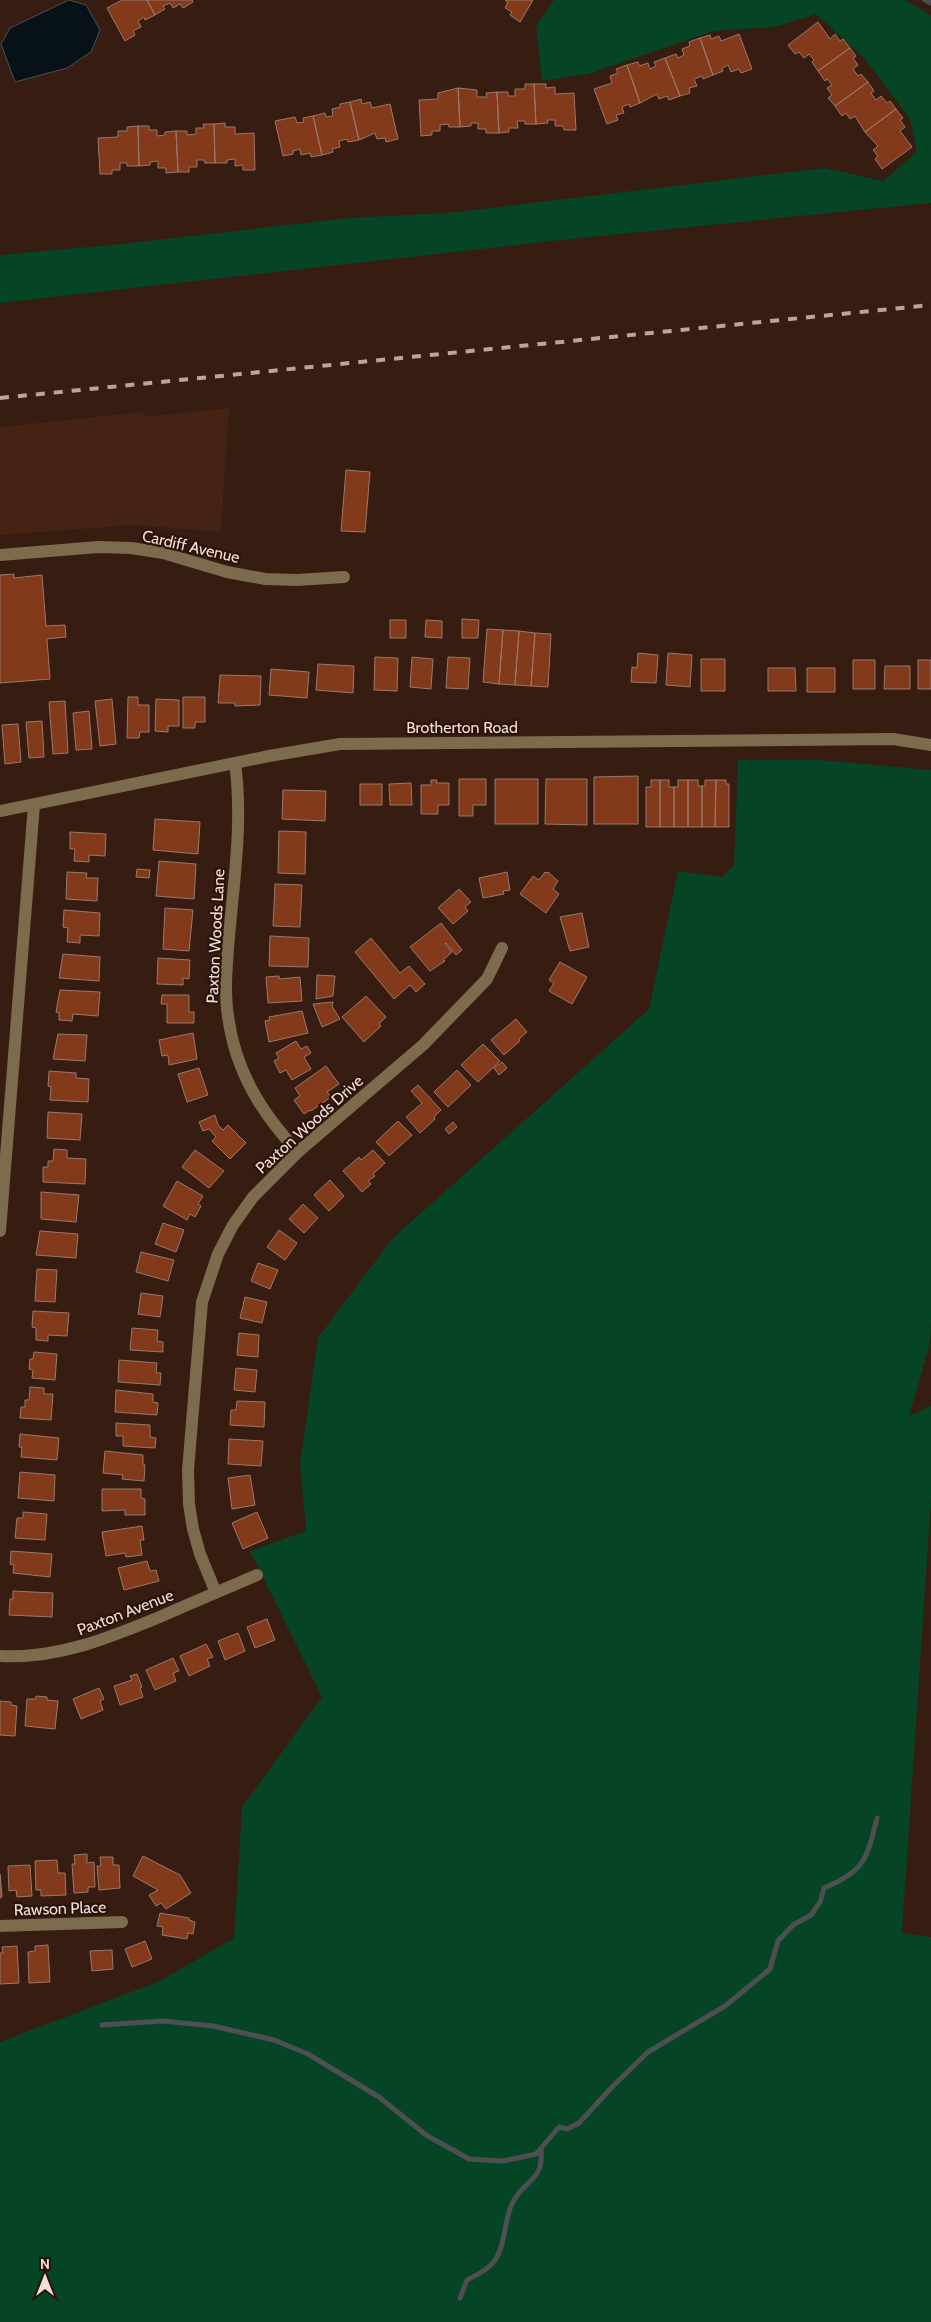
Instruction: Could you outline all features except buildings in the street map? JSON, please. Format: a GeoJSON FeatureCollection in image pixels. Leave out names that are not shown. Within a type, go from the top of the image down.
{"type":"FeatureCollection","features":[{"type":"Feature","properties":{"kind":"street","name":"Cardiff Avenue"},"geometry":{"type":"LineString","coordinates":[[0,555],[98,547],[131,548],[163,553],[227,572],[265,579],[297,580],[344,576]]}},
{"type":"Feature","properties":{"kind":"street","name":"Brotherton Road"},"geometry":{"type":"LineString","coordinates":[[0,811],[235,763],[340,744],[893,739],[931,745]]}},
{"type":"Feature","properties":{"kind":"street","name":"Paxton Woods Lane"},"geometry":{"type":"LineString","coordinates":[[235,763],[239,816],[226,983],[228,1016],[234,1048],[245,1079],[266,1115],[298,1152]]}},
{"type":"Feature","properties":{"kind":"street"},"geometry":{"type":"LineString","coordinates":[[0,1231],[34,805]]}},
{"type":"Feature","properties":{"kind":"street","name":"Paxton Woods Drive"},"geometry":{"type":"LineString","coordinates":[[216,1593],[200,1554],[189,1504],[188,1470],[202,1302],[218,1254],[233,1224],[253,1197],[298,1152],[423,1045],[487,979],[502,948]]}},
{"type":"Feature","properties":{"kind":"street","name":"Paxton Avenue"},"geometry":{"type":"LineString","coordinates":[[0,1656],[50,1654],[83,1647],[111,1638],[257,1575]]}},
{"type":"Feature","properties":{"kind":"street","name":"Rawson Place"},"geometry":{"type":"LineString","coordinates":[[0,1926],[122,1922]]}},
{"type":"Feature","properties":{"kind":"shaded area"},"geometry":{"type":"Polygon","coordinates":[[[69,0],[86,5],[100,30],[91,52],[67,68],[15,82],[1,44],[10,28],[69,0]]]}},
{"type":"Feature","properties":{"kind":"shaded area"},"geometry":{"type":"Polygon","coordinates":[[[229,408],[221,532],[135,525],[0,535],[0,427],[143,412],[143,417],[229,408]]]}},
{"type":"Feature","properties":{"kind":"green space"},"geometry":{"type":"Polygon","coordinates":[[[554,0],[905,0],[931,15],[931,203],[570,239],[0,303],[0,255],[121,244],[348,218],[447,213],[825,168],[883,181],[917,152],[910,119],[864,58],[816,14],[775,27],[714,31],[588,74],[542,81],[536,26],[554,0]]]}},
{"type":"Feature","properties":{"kind":"green space"},"geometry":{"type":"Polygon","coordinates":[[[738,760],[821,760],[931,770],[931,1323],[930,1344],[909,1416],[931,1406],[931,1500],[902,1933],[931,1937],[931,2322],[0,2322],[0,2042],[160,1981],[234,1938],[242,1807],[322,1697],[250,1551],[306,1531],[300,1463],[318,1338],[393,1238],[649,1009],[678,871],[722,877],[734,865],[738,760]]]}},
{"type":"Feature","properties":{"kind":"waterway"},"geometry":{"type":"LineString","coordinates":[[925,0],[931,3]]}},
{"type":"Feature","properties":{"kind":"waterway"},"geometry":{"type":"LineString","coordinates":[[102,2025],[163,2021],[213,2026],[274,2040],[308,2054],[379,2097],[426,2135],[469,2159],[503,2161],[536,2154],[559,2127],[567,2129],[579,2123],[648,2052],[725,2006],[770,1969],[778,1941],[793,1925],[811,1915],[820,1902],[824,1888],[848,1876],[862,1862],[867,1854],[877,1818]]}},
{"type":"Feature","properties":{"kind":"waterway"},"geometry":{"type":"LineString","coordinates":[[460,2298],[467,2280],[488,2268],[497,2257],[502,2244],[509,2210],[522,2189],[536,2174],[541,2160],[541,2149]]}},
{"type":"Feature","properties":{"kind":"railway"},"geometry":{"type":"LineString","coordinates":[[0,398],[931,305]]}}]}
